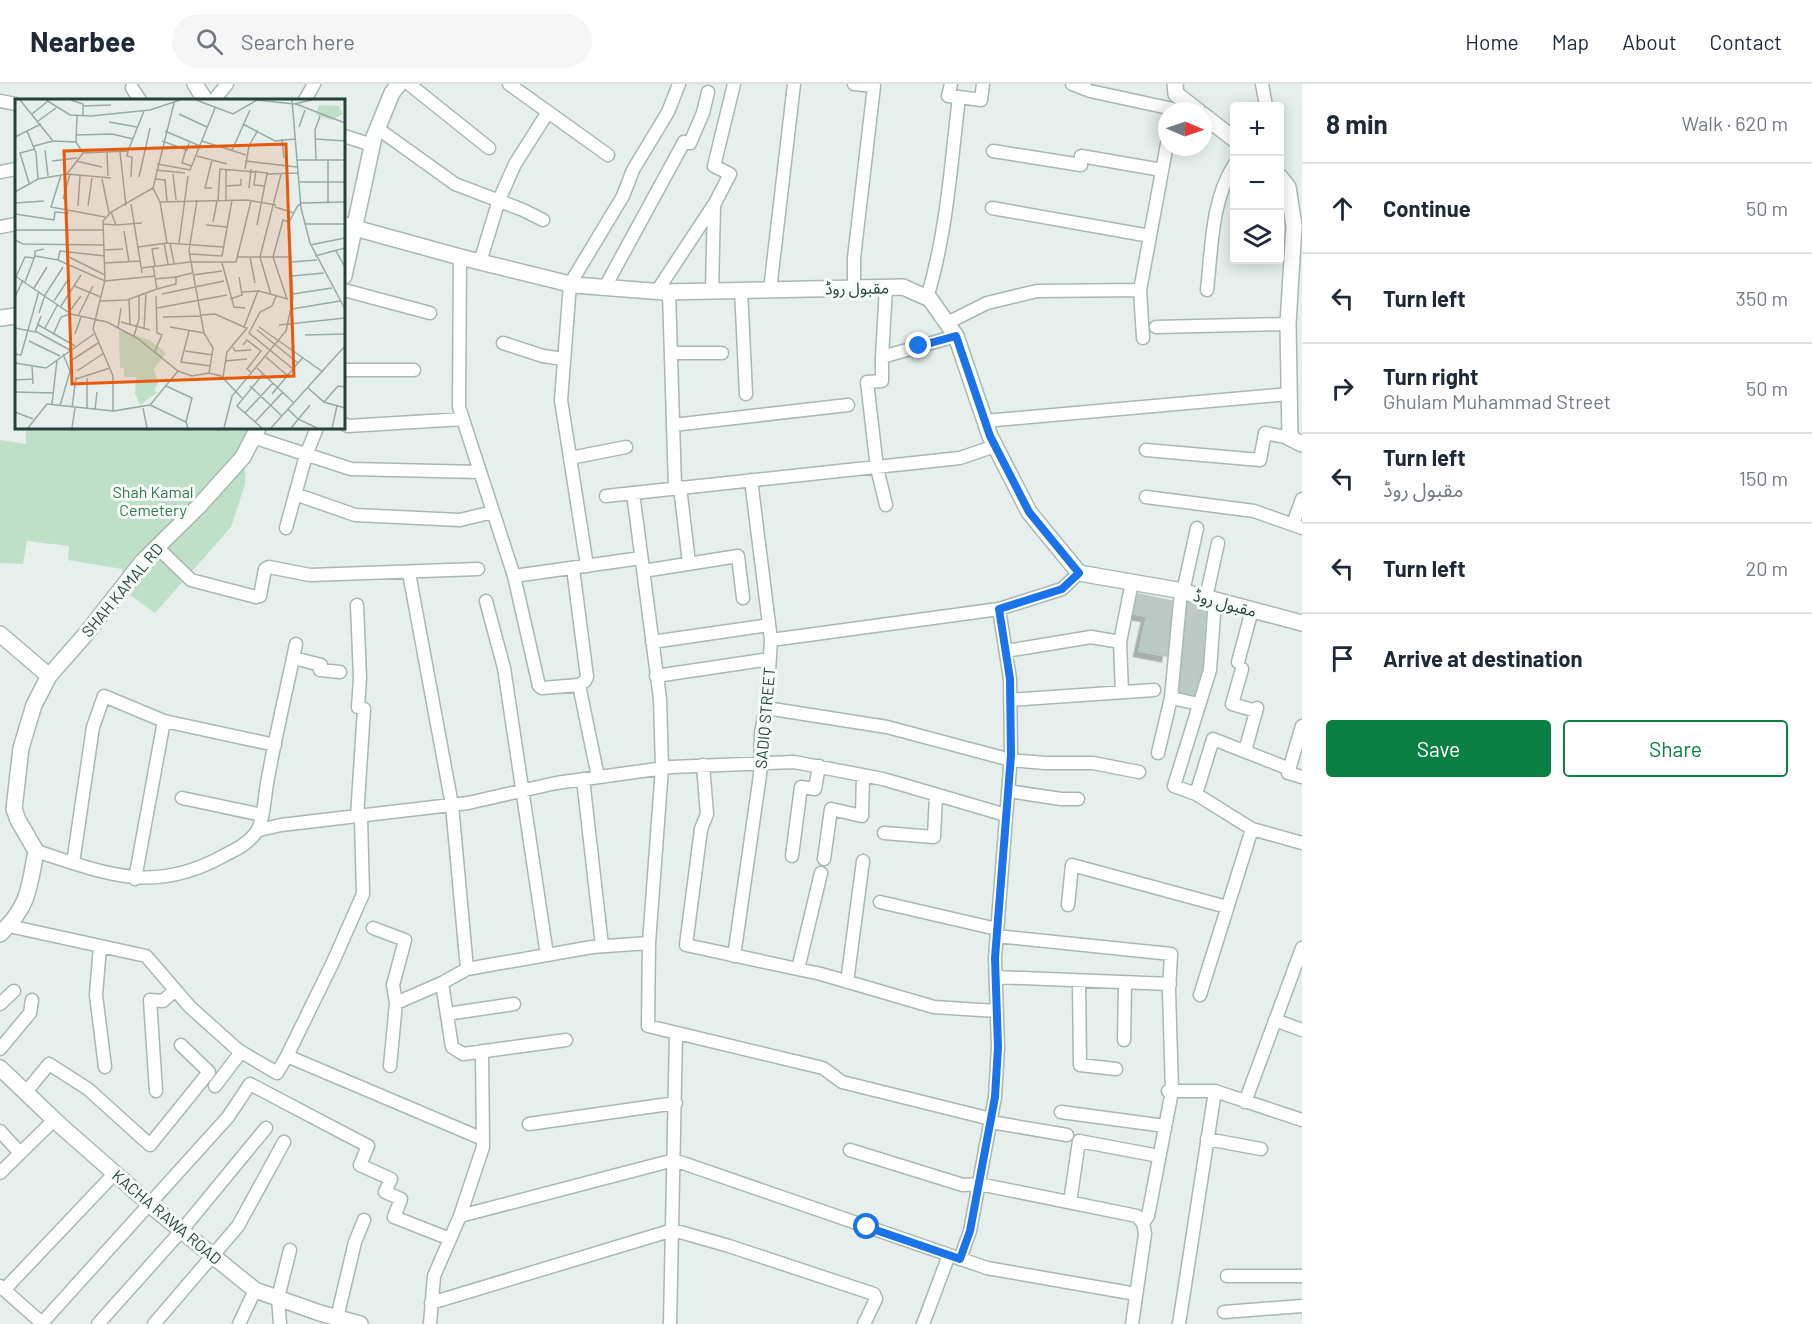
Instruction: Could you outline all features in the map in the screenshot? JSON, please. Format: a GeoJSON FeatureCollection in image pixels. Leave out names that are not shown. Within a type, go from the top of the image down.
{"type":"FeatureCollection","features":[{"type":"Feature","properties":{"kind":"street"},"geometry":{"type":"LineString","coordinates":[[195,84],[204,99]]}},
{"type":"Feature","properties":{"kind":"street"},"geometry":{"type":"LineString","coordinates":[[215,99],[227,84]]}},
{"type":"Feature","properties":{"kind":"street"},"geometry":{"type":"LineString","coordinates":[[306,99],[315,84]]}},
{"type":"Feature","properties":{"kind":"street"},"geometry":{"type":"LineString","coordinates":[[409,84],[489,148]]}},
{"type":"Feature","properties":{"kind":"street"},"geometry":{"type":"LineString","coordinates":[[509,84],[608,155]]}},
{"type":"Feature","properties":{"kind":"street"},"geometry":{"type":"LineString","coordinates":[[588,566],[561,400],[570,284],[668,112],[679,84]]}},
{"type":"Feature","properties":{"kind":"street"},"geometry":{"type":"LineString","coordinates":[[689,564],[677,487],[671,354],[663,291],[730,174],[714,166],[734,84]]}},
{"type":"Feature","properties":{"kind":"street"},"geometry":{"type":"LineString","coordinates":[[770,290],[794,84]]}},
{"type":"Feature","properties":{"kind":"street"},"geometry":{"type":"LineString","coordinates":[[854,84],[874,86],[854,258],[854,288]]}},
{"type":"Feature","properties":{"kind":"street"},"geometry":{"type":"LineString","coordinates":[[951,84],[948,96],[981,100],[983,84]]}},
{"type":"Feature","properties":{"kind":"street"},"geometry":{"type":"LineString","coordinates":[[1072,84],[1090,91],[1175,99]]}},
{"type":"Feature","properties":{"kind":"street"},"geometry":{"type":"LineString","coordinates":[[1262,84],[1265,102]]}},
{"type":"Feature","properties":{"kind":"street"},"geometry":{"type":"LineString","coordinates":[[345,264],[348,226],[377,128],[394,86]]}},
{"type":"Feature","properties":{"kind":"street"},"geometry":{"type":"LineString","coordinates":[[132,88],[139,99]]}},
{"type":"Feature","properties":{"kind":"street"},"geometry":{"type":"LineString","coordinates":[[605,287],[684,142],[690,142],[703,113],[708,92]]}},
{"type":"Feature","properties":{"kind":"street"},"geometry":{"type":"LineString","coordinates":[[927,298],[937,265],[943,231],[959,97]]}},
{"type":"Feature","properties":{"kind":"street"},"geometry":{"type":"LineString","coordinates":[[0,100],[15,104]]}},
{"type":"Feature","properties":{"kind":"street"},"geometry":{"type":"LineString","coordinates":[[480,262],[499,200],[515,164],[548,112]]}},
{"type":"Feature","properties":{"kind":"street"},"geometry":{"type":"LineString","coordinates":[[1212,122],[1230,136]]}},
{"type":"Feature","properties":{"kind":"street"},"geometry":{"type":"LineString","coordinates":[[377,128],[455,183],[543,220]]}},
{"type":"Feature","properties":{"kind":"street"},"geometry":{"type":"LineString","coordinates":[[345,136],[372,145]]}},
{"type":"Feature","properties":{"kind":"street"},"geometry":{"type":"LineString","coordinates":[[993,151],[1081,165],[1081,156],[1162,170]]}},
{"type":"Feature","properties":{"kind":"street"},"geometry":{"type":"LineString","coordinates":[[1143,338],[1140,290],[1165,156]]}},
{"type":"Feature","properties":{"kind":"street"},"geometry":{"type":"LineString","coordinates":[[0,172],[15,169]]}},
{"type":"Feature","properties":{"kind":"street"},"geometry":{"type":"LineString","coordinates":[[1207,290],[1216,214],[1223,183],[1230,172]]}},
{"type":"Feature","properties":{"kind":"street"},"geometry":{"type":"LineString","coordinates":[[1146,450],[1260,460],[1265,433],[1296,441],[1289,394],[1288,324],[1294,226],[1284,182],[1302,179]]}},
{"type":"Feature","properties":{"kind":"street"},"geometry":{"type":"LineString","coordinates":[[711,291],[714,205]]}},
{"type":"Feature","properties":{"kind":"street"},"geometry":{"type":"LineString","coordinates":[[992,207],[1150,236]]}},
{"type":"Feature","properties":{"kind":"street"},"geometry":{"type":"LineString","coordinates":[[0,227],[15,224]]}},
{"type":"Feature","properties":{"kind":"street","name":"مقبول روڈ"},"geometry":{"type":"LineString","coordinates":[[348,226],[570,284],[663,291],[903,287],[927,298],[956,336],[995,446],[1029,512],[1079,573],[1182,592],[1302,623]]}},
{"type":"Feature","properties":{"kind":"street"},"geometry":{"type":"LineString","coordinates":[[460,257],[459,407],[513,576],[539,686],[542,688],[579,685],[587,677],[573,568]]}},
{"type":"Feature","properties":{"kind":"street"},"geometry":{"type":"LineString","coordinates":[[886,288],[882,381],[867,382],[877,468],[886,505]]}},
{"type":"Feature","properties":{"kind":"street"},"geometry":{"type":"LineString","coordinates":[[345,290],[430,314]]}},
{"type":"Feature","properties":{"kind":"street"},"geometry":{"type":"LineString","coordinates":[[741,290],[746,394]]}},
{"type":"Feature","properties":{"kind":"street"},"geometry":{"type":"LineString","coordinates":[[947,323],[987,303],[1037,291],[1140,290]]}},
{"type":"Feature","properties":{"kind":"street"},"geometry":{"type":"LineString","coordinates":[[0,318],[15,316]]}},
{"type":"Feature","properties":{"kind":"street"},"geometry":{"type":"LineString","coordinates":[[1156,327],[1288,324]]}},
{"type":"Feature","properties":{"kind":"street"},"geometry":{"type":"LineString","coordinates":[[882,357],[956,336]]}},
{"type":"Feature","properties":{"kind":"street"},"geometry":{"type":"LineString","coordinates":[[503,343],[543,356],[564,359]]}},
{"type":"Feature","properties":{"kind":"street"},"geometry":{"type":"LineString","coordinates":[[671,354],[722,353]]}},
{"type":"Feature","properties":{"kind":"street"},"geometry":{"type":"LineString","coordinates":[[345,370],[414,370]]}},
{"type":"Feature","properties":{"kind":"street"},"geometry":{"type":"LineString","coordinates":[[985,421],[1289,394]]}},
{"type":"Feature","properties":{"kind":"street"},"geometry":{"type":"LineString","coordinates":[[673,425],[848,405]]}},
{"type":"Feature","properties":{"kind":"street"},"geometry":{"type":"LineString","coordinates":[[345,424],[463,419]]}},
{"type":"Feature","properties":{"kind":"street"},"geometry":{"type":"LineString","coordinates":[[286,528],[306,455],[317,429]]}},
{"type":"Feature","properties":{"kind":"street"},"geometry":{"type":"LineString","coordinates":[[256,432],[306,455],[351,470],[480,472]]}},
{"type":"Feature","properties":{"kind":"street","name":"SHAH KAMAL RD"},"geometry":{"type":"LineString","coordinates":[[36,851],[14,809],[21,748],[34,705],[49,676],[85,635],[143,561],[199,506],[243,457],[256,432]]}},
{"type":"Feature","properties":{"kind":"street"},"geometry":{"type":"LineString","coordinates":[[606,496],[960,458],[995,446]]}},
{"type":"Feature","properties":{"kind":"street"},"geometry":{"type":"LineString","coordinates":[[570,458],[626,447]]}},
{"type":"Feature","properties":{"kind":"street","name":"SADIQ STREET"},"geometry":{"type":"LineString","coordinates":[[734,956],[760,775],[761,733],[766,708],[771,640],[752,480]]}},
{"type":"Feature","properties":{"kind":"street"},"geometry":{"type":"LineString","coordinates":[[633,493],[660,699],[662,768],[649,943],[648,1026],[823,1068],[842,1082],[991,1121],[1067,1135]]}},
{"type":"Feature","properties":{"kind":"street"},"geometry":{"type":"LineString","coordinates":[[295,494],[354,515],[460,520],[493,512]]}},
{"type":"Feature","properties":{"kind":"street"},"geometry":{"type":"LineString","coordinates":[[1146,497],[1254,511],[1297,526],[1302,500]]}},
{"type":"Feature","properties":{"kind":"street"},"geometry":{"type":"LineString","coordinates":[[1158,753],[1171,698],[1182,592],[1197,528]]}},
{"type":"Feature","properties":{"kind":"street"},"geometry":{"type":"LineString","coordinates":[[1218,543],[1210,599],[1210,670],[1174,786],[1196,794],[1252,828],[1302,843]]}},
{"type":"Feature","properties":{"kind":"street"},"geometry":{"type":"LineString","coordinates":[[157,547],[191,580],[256,597],[260,596],[266,569],[269,567],[310,575],[478,569]]}},
{"type":"Feature","properties":{"kind":"street"},"geometry":{"type":"LineString","coordinates":[[513,576],[588,566],[689,564],[738,556],[743,598]]}},
{"type":"Feature","properties":{"kind":"street"},"geometry":{"type":"LineString","coordinates":[[409,573],[452,806],[467,969]]}},
{"type":"Feature","properties":{"kind":"street"},"geometry":{"type":"LineString","coordinates":[[771,640],[999,609],[1062,589],[1079,573]]}},
{"type":"Feature","properties":{"kind":"street"},"geometry":{"type":"LineString","coordinates":[[1122,692],[1120,642],[1132,582]]}},
{"type":"Feature","properties":{"kind":"street"},"geometry":{"type":"LineString","coordinates":[[486,601],[504,668],[547,955]]}},
{"type":"Feature","properties":{"kind":"street"},"geometry":{"type":"LineString","coordinates":[[4,930],[146,956],[190,1007],[241,1052],[276,1073],[287,1056],[333,962],[363,894],[359,817],[364,709],[358,707],[360,678],[357,605]]}},
{"type":"Feature","properties":{"kind":"street"},"geometry":{"type":"LineString","coordinates":[[923,1324],[970,1231],[996,1087],[997,933],[1011,760],[1010,679],[999,609]]}},
{"type":"Feature","properties":{"kind":"street"},"geometry":{"type":"LineString","coordinates":[[1245,752],[1257,709],[1232,704],[1252,610]]}},
{"type":"Feature","properties":{"kind":"street"},"geometry":{"type":"LineString","coordinates":[[652,642],[769,625]]}},
{"type":"Feature","properties":{"kind":"street"},"geometry":{"type":"LineString","coordinates":[[0,634],[49,676]]}},
{"type":"Feature","properties":{"kind":"street"},"geometry":{"type":"LineString","coordinates":[[1006,651],[1091,637],[1120,642]]}},
{"type":"Feature","properties":{"kind":"street"},"geometry":{"type":"LineString","coordinates":[[4,930],[16,919],[28,896],[36,851],[95,870],[135,879],[176,876],[211,863],[247,843],[259,830],[297,644]]}},
{"type":"Feature","properties":{"kind":"street"},"geometry":{"type":"LineString","coordinates":[[294,658],[321,665],[320,670],[340,672]]}},
{"type":"Feature","properties":{"kind":"street"},"geometry":{"type":"LineString","coordinates":[[656,676],[770,659]]}},
{"type":"Feature","properties":{"kind":"street"},"geometry":{"type":"LineString","coordinates":[[579,685],[598,777]]}},
{"type":"Feature","properties":{"kind":"street"},"geometry":{"type":"LineString","coordinates":[[1010,700],[1154,690]]}},
{"type":"Feature","properties":{"kind":"street"},"geometry":{"type":"LineString","coordinates":[[73,863],[93,727],[104,696],[164,721],[275,745]]}},
{"type":"Feature","properties":{"kind":"street"},"geometry":{"type":"LineString","coordinates":[[1171,698],[1199,704]]}},
{"type":"Feature","properties":{"kind":"street"},"geometry":{"type":"LineString","coordinates":[[766,708],[887,727],[1011,760],[1045,764],[1094,763],[1139,772]]}},
{"type":"Feature","properties":{"kind":"street"},"geometry":{"type":"LineString","coordinates":[[135,879],[164,721]]}},
{"type":"Feature","properties":{"kind":"street"},"geometry":{"type":"LineString","coordinates":[[1302,726],[1288,773],[1302,777]]}},
{"type":"Feature","properties":{"kind":"street"},"geometry":{"type":"LineString","coordinates":[[1196,794],[1213,739],[1290,768]]}},
{"type":"Feature","properties":{"kind":"street"},"geometry":{"type":"LineString","coordinates":[[259,830],[281,825],[452,806],[598,777],[662,768],[794,762],[863,775],[1006,815]]}},
{"type":"Feature","properties":{"kind":"street"},"geometry":{"type":"LineString","coordinates":[[703,765],[707,814],[701,829],[686,944],[688,946],[798,969],[934,1007],[997,1011]]}},
{"type":"Feature","properties":{"kind":"street"},"geometry":{"type":"LineString","coordinates":[[792,856],[801,787],[815,789],[819,766]]}},
{"type":"Feature","properties":{"kind":"street"},"geometry":{"type":"LineString","coordinates":[[824,859],[831,809],[861,816],[863,775]]}},
{"type":"Feature","properties":{"kind":"street"},"geometry":{"type":"LineString","coordinates":[[583,780],[602,946]]}},
{"type":"Feature","properties":{"kind":"street"},"geometry":{"type":"LineString","coordinates":[[1008,791],[1061,799],[1078,799]]}},
{"type":"Feature","properties":{"kind":"street"},"geometry":{"type":"LineString","coordinates":[[884,833],[934,837],[936,795]]}},
{"type":"Feature","properties":{"kind":"street"},"geometry":{"type":"LineString","coordinates":[[182,798],[262,815]]}},
{"type":"Feature","properties":{"kind":"street"},"geometry":{"type":"LineString","coordinates":[[1200,995],[1252,828]]}},
{"type":"Feature","properties":{"kind":"street"},"geometry":{"type":"LineString","coordinates":[[847,982],[863,861]]}},
{"type":"Feature","properties":{"kind":"street"},"geometry":{"type":"LineString","coordinates":[[1068,905],[1072,865],[1227,907]]}},
{"type":"Feature","properties":{"kind":"street"},"geometry":{"type":"LineString","coordinates":[[798,969],[820,873]]}},
{"type":"Feature","properties":{"kind":"street"},"geometry":{"type":"LineString","coordinates":[[880,902],[997,933],[1171,954],[1170,1091],[1148,1216],[1143,1223]]}},
{"type":"Feature","properties":{"kind":"street"},"geometry":{"type":"LineString","coordinates":[[373,928],[405,940],[393,985],[396,1002],[390,1066]]}},
{"type":"Feature","properties":{"kind":"street"},"geometry":{"type":"LineString","coordinates":[[396,1002],[467,969],[602,946],[649,943]]}},
{"type":"Feature","properties":{"kind":"street"},"geometry":{"type":"LineString","coordinates":[[100,946],[96,995],[105,1067]]}},
{"type":"Feature","properties":{"kind":"street"},"geometry":{"type":"LineString","coordinates":[[1245,1102],[1302,948]]}},
{"type":"Feature","properties":{"kind":"street"},"geometry":{"type":"LineString","coordinates":[[996,977],[1170,984]]}},
{"type":"Feature","properties":{"kind":"street"},"geometry":{"type":"LineString","coordinates":[[1079,981],[1080,1065],[1116,1069]]}},
{"type":"Feature","properties":{"kind":"street"},"geometry":{"type":"LineString","coordinates":[[442,982],[452,1047],[464,1053],[566,1040]]}},
{"type":"Feature","properties":{"kind":"street"},"geometry":{"type":"LineString","coordinates":[[1124,1040],[1125,983]]}},
{"type":"Feature","properties":{"kind":"street"},"geometry":{"type":"LineString","coordinates":[[156,1091],[150,1000],[163,1001],[175,990]]}},
{"type":"Feature","properties":{"kind":"street"},"geometry":{"type":"LineString","coordinates":[[0,1004],[14,991]]}},
{"type":"Feature","properties":{"kind":"street"},"geometry":{"type":"LineString","coordinates":[[0,1049],[30,1013],[32,1000]]}},
{"type":"Feature","properties":{"kind":"street"},"geometry":{"type":"LineString","coordinates":[[447,1014],[514,1004]]}},
{"type":"Feature","properties":{"kind":"street"},"geometry":{"type":"LineString","coordinates":[[1275,1020],[1302,1030]]}},
{"type":"Feature","properties":{"kind":"street"},"geometry":{"type":"LineString","coordinates":[[670,1324],[676,1034]]}},
{"type":"Feature","properties":{"kind":"street"},"geometry":{"type":"LineString","coordinates":[[26,1092],[50,1064],[88,1089],[150,1145],[209,1072],[181,1045]]}},
{"type":"Feature","properties":{"kind":"street"},"geometry":{"type":"LineString","coordinates":[[430,1324],[434,1276],[460,1216],[483,1147],[482,1051]]}},
{"type":"Feature","properties":{"kind":"street"},"geometry":{"type":"LineString","coordinates":[[215,1086],[241,1052]]}},
{"type":"Feature","properties":{"kind":"street"},"geometry":{"type":"LineString","coordinates":[[287,1056],[483,1139]]}},
{"type":"Feature","properties":{"kind":"street","name":"KACHA RAWA ROAD"},"geometry":{"type":"LineString","coordinates":[[0,1068],[115,1173],[255,1290],[360,1324]]}},
{"type":"Feature","properties":{"kind":"street"},"geometry":{"type":"LineString","coordinates":[[115,1173],[2,1288],[43,1324],[228,1117],[250,1084],[368,1146],[360,1165],[391,1179],[385,1192],[401,1199],[394,1217],[450,1239]]}},
{"type":"Feature","properties":{"kind":"street"},"geometry":{"type":"LineString","coordinates":[[1170,1091],[1215,1091],[1302,1120]]}},
{"type":"Feature","properties":{"kind":"street"},"geometry":{"type":"LineString","coordinates":[[1179,1324],[1215,1091]]}},
{"type":"Feature","properties":{"kind":"street"},"geometry":{"type":"LineString","coordinates":[[530,1124],[676,1103]]}},
{"type":"Feature","properties":{"kind":"street"},"geometry":{"type":"LineString","coordinates":[[1061,1112],[1165,1126]]}},
{"type":"Feature","properties":{"kind":"street"},"geometry":{"type":"LineString","coordinates":[[0,1173],[55,1119]]}},
{"type":"Feature","properties":{"kind":"street"},"geometry":{"type":"LineString","coordinates":[[98,1324],[182,1230],[266,1128]]}},
{"type":"Feature","properties":{"kind":"street"},"geometry":{"type":"LineString","coordinates":[[0,1131],[20,1153]]}},
{"type":"Feature","properties":{"kind":"street"},"geometry":{"type":"LineString","coordinates":[[1207,1139],[1261,1149]]}},
{"type":"Feature","properties":{"kind":"street"},"geometry":{"type":"LineString","coordinates":[[1070,1202],[1079,1141],[1159,1156]]}},
{"type":"Feature","properties":{"kind":"street"},"geometry":{"type":"LineString","coordinates":[[153,1324],[238,1226],[284,1142]]}},
{"type":"Feature","properties":{"kind":"street"},"geometry":{"type":"LineString","coordinates":[[850,1150],[963,1185],[979,1184],[1137,1216],[1143,1223],[1145,1234],[1132,1324]]}},
{"type":"Feature","properties":{"kind":"street"},"geometry":{"type":"LineString","coordinates":[[460,1216],[674,1161],[987,1268],[1136,1294]]}},
{"type":"Feature","properties":{"kind":"street"},"geometry":{"type":"LineString","coordinates":[[337,1318],[355,1242],[364,1220]]}},
{"type":"Feature","properties":{"kind":"street"},"geometry":{"type":"LineString","coordinates":[[431,1303],[673,1230],[874,1294],[876,1299],[864,1324]]}},
{"type":"Feature","properties":{"kind":"street"},"geometry":{"type":"LineString","coordinates":[[280,1324],[278,1298],[290,1250]]}},
{"type":"Feature","properties":{"kind":"street"},"geometry":{"type":"LineString","coordinates":[[1227,1276],[1302,1276]]}},
{"type":"Feature","properties":{"kind":"street"},"geometry":{"type":"LineString","coordinates":[[239,1324],[255,1290]]}},
{"type":"Feature","properties":{"kind":"street"},"geometry":{"type":"LineString","coordinates":[[1224,1312],[1302,1306]]}},
{"type":"Feature","properties":{"kind":"green space","name":"Shah Kamal Cemetery"},"geometry":{"type":"Polygon","coordinates":[[[26,429],[252,429],[245,447],[245,484],[231,527],[155,613],[123,590],[122,569],[68,560],[69,546],[27,541],[23,564],[0,563],[0,440],[26,444],[26,429]]]}},
{"type":"Feature","properties":{"kind":"building"},"geometry":{"type":"Polygon","coordinates":[[[1138,594],[1172,601],[1167,656],[1139,651],[1147,616],[1134,614],[1138,594]]]}},
{"type":"Feature","properties":{"kind":"building"},"geometry":{"type":"Polygon","coordinates":[[[1188,603],[1206,608],[1202,668],[1194,694],[1180,691],[1188,603]]]}},
{"type":"Feature","properties":{"kind":"route"},"geometry":{"type":"LineString","coordinates":[[867,1227],[960,1259],[970,1231],[995,1097],[998,1047],[995,958],[1011,755],[1010,679],[999,609],[1062,589],[1079,573],[1029,512],[990,436],[956,336],[919,346]]}}]}
